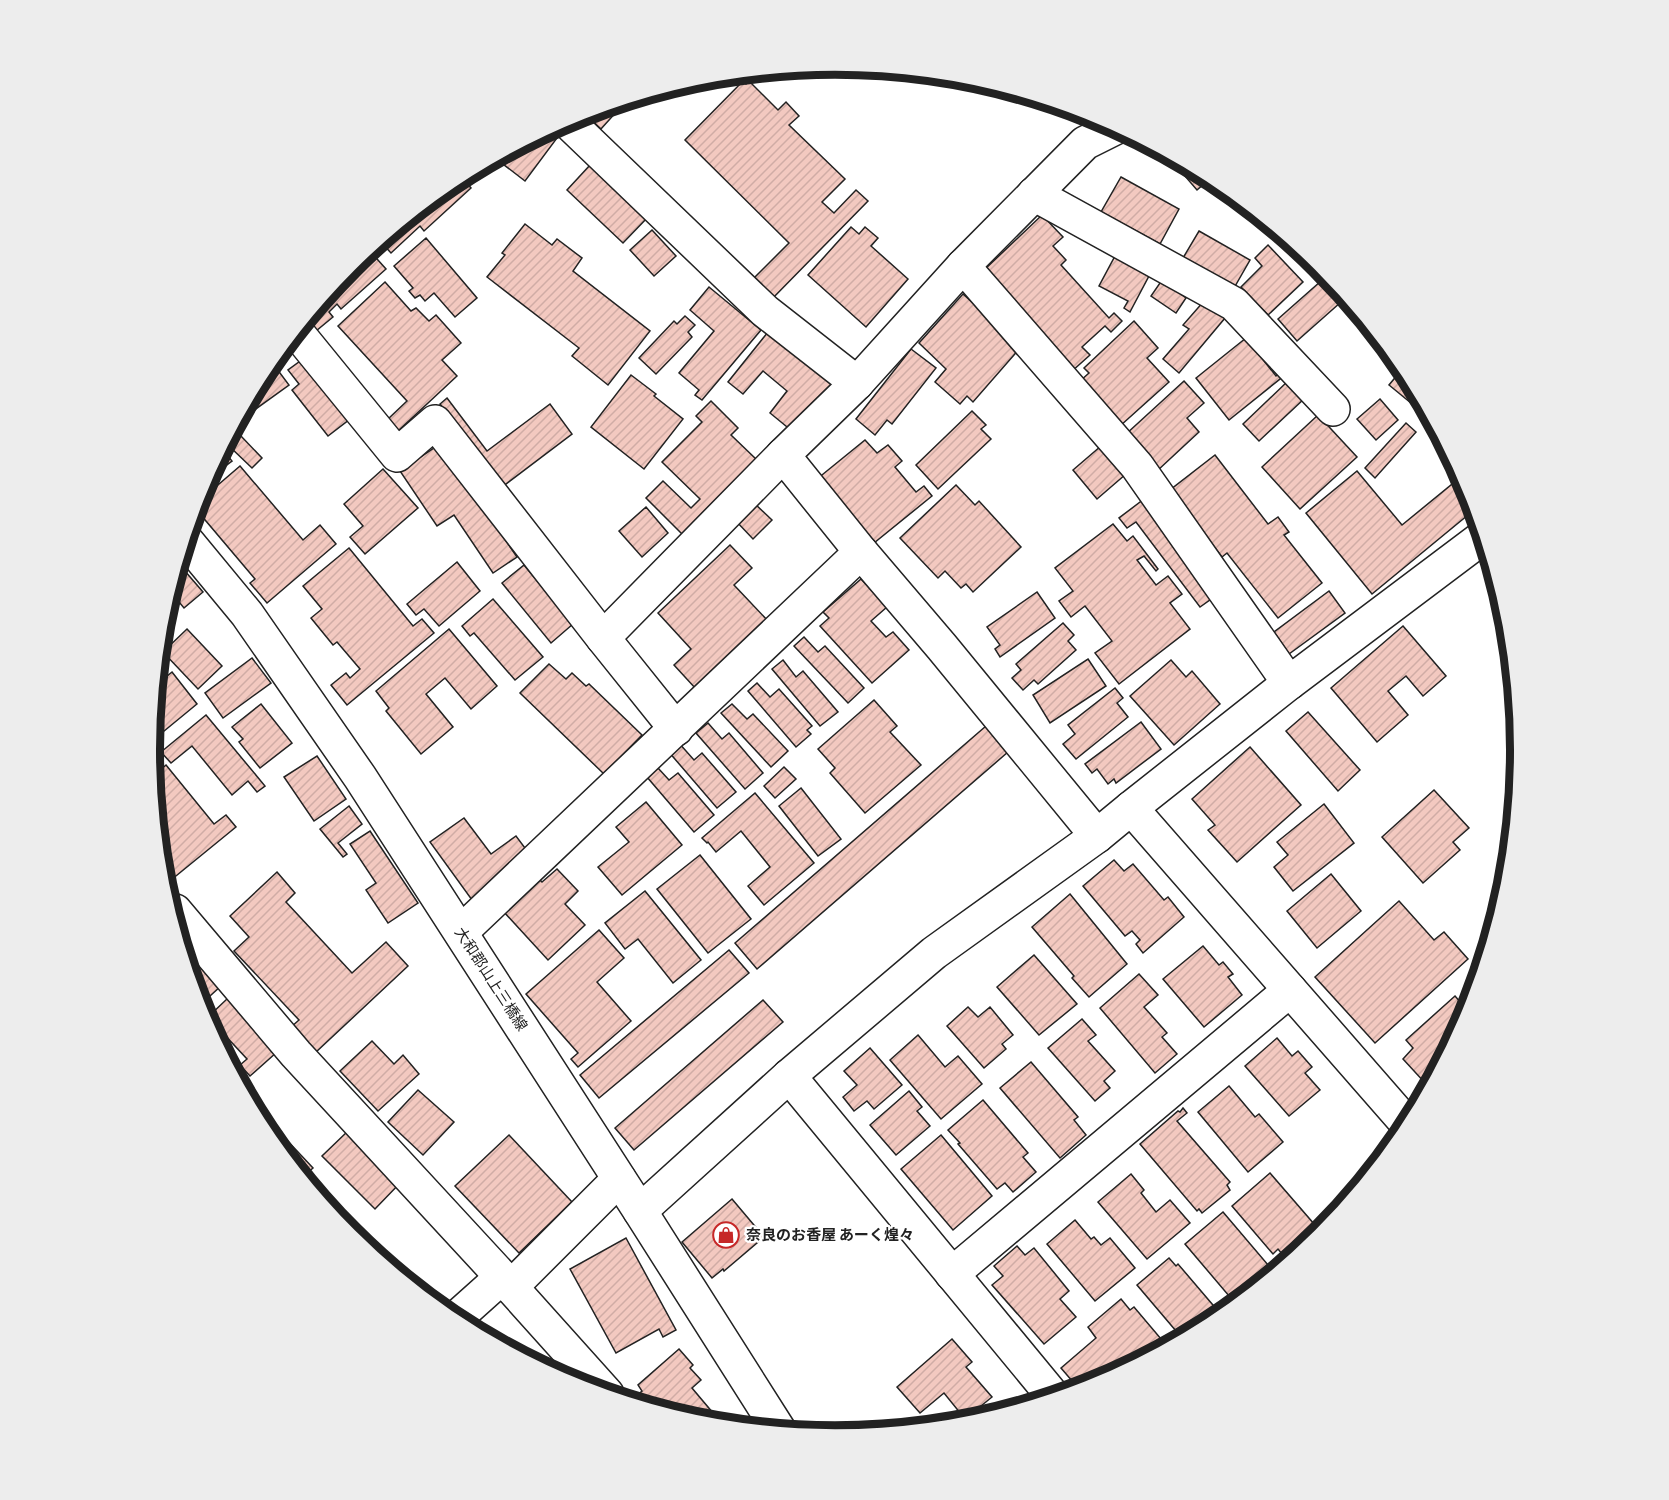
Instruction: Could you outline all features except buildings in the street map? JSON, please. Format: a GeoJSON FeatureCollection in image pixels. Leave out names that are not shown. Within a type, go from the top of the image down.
{"type":"FeatureCollection","features":[{"type":"Feature","properties":{"kind":"street"},"geometry":{"type":"LineString","coordinates":[[573,127],[765,311],[857,383]]}},
{"type":"Feature","properties":{"kind":"street"},"geometry":{"type":"LineString","coordinates":[[603,638],[857,383],[963,266],[1034,194],[1085,143],[1107,133]]}},
{"type":"Feature","properties":{"kind":"street"},"geometry":{"type":"LineString","coordinates":[[1034,194],[1234,304],[1333,409]]}},
{"type":"Feature","properties":{"kind":"street"},"geometry":{"type":"LineString","coordinates":[[963,266],[1137,466],[1289,683]]}},
{"type":"Feature","properties":{"kind":"street"},"geometry":{"type":"LineString","coordinates":[[301,337],[397,455],[435,422],[676,729]]}},
{"type":"Feature","properties":{"kind":"street"},"geometry":{"type":"LineString","coordinates":[[783,455],[1097,836]]}},
{"type":"Feature","properties":{"kind":"street"},"geometry":{"type":"LineString","coordinates":[[640,1211],[789,1076],[934,953],[1097,836],[1289,683],[1477,542]]}},
{"type":"Feature","properties":{"kind":"street","name":"大和郡山上三橋線"},"geometry":{"type":"LineString","coordinates":[[191,546],[254,624],[360,777],[774,1422]]}},
{"type":"Feature","properties":{"kind":"street"},"geometry":{"type":"LineString","coordinates":[[461,932],[861,552]]}},
{"type":"Feature","properties":{"kind":"street"},"geometry":{"type":"LineString","coordinates":[[1131,808],[1401,1117]]}},
{"type":"Feature","properties":{"kind":"street"},"geometry":{"type":"LineString","coordinates":[[182,921],[296,1054],[595,1381]]}},
{"type":"Feature","properties":{"kind":"street"},"geometry":{"type":"LineString","coordinates":[[952,1274],[1290,990]]}},
{"type":"Feature","properties":{"kind":"street"},"geometry":{"type":"LineString","coordinates":[[789,1076],[1048,1390]]}},
{"type":"Feature","properties":{"kind":"street"},"geometry":{"type":"LineString","coordinates":[[463,1313],[506,1282],[619,1179]]}},
{"type":"Feature","properties":{"kind":"place","name":"奈良のお香屋 あーく煌々"},"geometry":{"type":"Point","coordinates":[726,1235]}}]}
